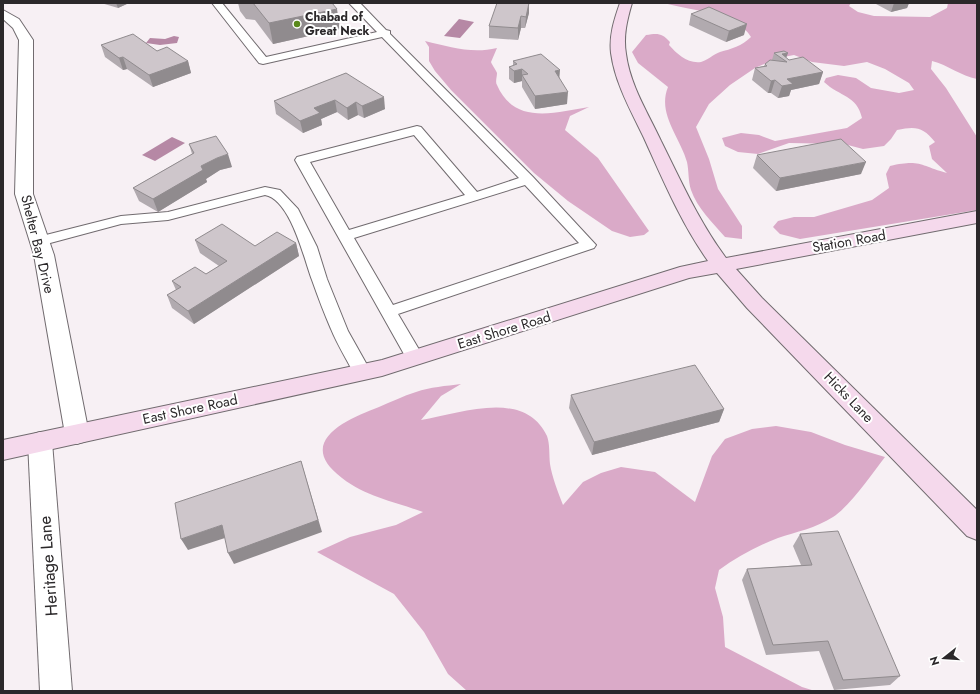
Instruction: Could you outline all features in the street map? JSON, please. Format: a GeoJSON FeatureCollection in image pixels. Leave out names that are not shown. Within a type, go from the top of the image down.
{"type":"FeatureCollection","features":[{"type":"Feature","properties":{"kind":"main road"},"geometry":{"type":"LineString","coordinates":[[626,3],[619,19],[617,33],[618,50],[624,78],[688,215],[704,242],[721,265]]}},
{"type":"Feature","properties":{"kind":"main road","name":"Station Road"},"geometry":{"type":"LineString","coordinates":[[721,265],[977,217]]}},
{"type":"Feature","properties":{"kind":"main road","name":"East Shore Road"},"geometry":{"type":"LineString","coordinates":[[3,450],[362,372],[415,358],[687,272],[721,265]]}},
{"type":"Feature","properties":{"kind":"main road","name":"Hicks Lane"},"geometry":{"type":"LineString","coordinates":[[721,265],[977,528]]}},
{"type":"Feature","properties":{"kind":"street","name":"Shelter Bay Drive"},"geometry":{"type":"LineString","coordinates":[[3,14],[10,17],[20,26],[26,40],[24,194],[44,255],[77,434]]}},
{"type":"Feature","properties":{"kind":"street","name":"Heritage Lane"},"geometry":{"type":"LineString","coordinates":[[40,442],[56,691]]}},
{"type":"Feature","properties":{"kind":"lane"},"geometry":{"type":"LineString","coordinates":[[217,3],[263,61],[386,33]]}},
{"type":"Feature","properties":{"kind":"lane"},"geometry":{"type":"LineString","coordinates":[[354,3],[386,33],[589,245],[388,312]]}},
{"type":"Feature","properties":{"kind":"lane"},"geometry":{"type":"LineString","coordinates":[[415,358],[302,160],[417,130],[474,196]]}},
{"type":"Feature","properties":{"kind":"lane"},"geometry":{"type":"LineString","coordinates":[[345,236],[528,180]]}},
{"type":"Feature","properties":{"kind":"lane"},"geometry":{"type":"LineString","coordinates":[[39,241],[122,220],[168,216],[265,191],[275,193],[291,209],[310,247],[318,279],[340,331],[362,372]]}},
{"type":"Feature","properties":{"kind":"shaded area"},"geometry":{"type":"Polygon","coordinates":[[[664,3],[851,3],[849,6],[858,12],[874,16],[930,17],[947,8],[948,3],[977,3],[977,79],[971,78],[932,61],[931,69],[946,88],[977,137],[977,210],[800,239],[780,234],[773,227],[778,221],[794,217],[814,217],[872,200],[889,188],[886,174],[890,166],[915,163],[947,173],[932,159],[929,146],[935,142],[927,133],[914,128],[897,130],[884,146],[863,149],[844,144],[789,143],[758,154],[738,152],[725,146],[722,138],[741,133],[759,135],[775,141],[847,128],[862,118],[860,110],[852,100],[824,82],[826,78],[838,75],[856,78],[871,88],[899,93],[914,90],[909,83],[885,69],[867,62],[844,66],[812,62],[794,55],[778,58],[755,68],[730,85],[709,104],[696,127],[709,159],[718,189],[742,226],[742,239],[725,237],[701,209],[691,190],[687,162],[667,116],[665,97],[668,87],[638,63],[632,52],[646,35],[657,34],[662,35],[667,39],[670,42],[669,45],[683,58],[701,62],[718,53],[740,45],[751,37],[745,29],[724,18],[664,3]]]}},
{"type":"Feature","properties":{"kind":"shaded area"},"geometry":{"type":"Polygon","coordinates":[[[459,19],[474,22],[460,38],[444,36],[459,19]]]}},
{"type":"Feature","properties":{"kind":"shaded area"},"geometry":{"type":"Polygon","coordinates":[[[174,36],[179,37],[177,43],[160,45],[146,43],[150,38],[165,39],[174,36]]]}},
{"type":"Feature","properties":{"kind":"shaded area"},"geometry":{"type":"Polygon","coordinates":[[[425,41],[470,50],[488,50],[497,48],[491,62],[497,73],[496,84],[505,98],[514,106],[525,111],[550,113],[589,107],[570,116],[565,130],[598,158],[649,231],[644,235],[630,237],[612,231],[568,201],[534,173],[451,90],[435,71],[429,61],[429,47],[425,41]]]}},
{"type":"Feature","properties":{"kind":"shaded area"},"geometry":{"type":"Polygon","coordinates":[[[172,137],[185,143],[155,161],[142,155],[172,137]]]}},
{"type":"Feature","properties":{"kind":"shaded area"},"geometry":{"type":"Polygon","coordinates":[[[461,384],[441,396],[421,420],[490,408],[507,408],[523,412],[537,421],[547,436],[549,442],[551,469],[563,505],[583,482],[601,473],[621,467],[655,472],[695,502],[712,456],[725,439],[752,429],[776,426],[811,432],[845,445],[885,457],[853,498],[833,517],[813,527],[778,538],[762,545],[740,556],[719,570],[715,588],[723,617],[725,647],[802,687],[815,691],[467,691],[448,674],[424,632],[394,594],[317,552],[350,537],[396,525],[423,512],[361,490],[342,478],[328,465],[323,453],[324,443],[330,434],[353,418],[406,395],[421,390],[461,384]]]}},
{"type":"Feature","properties":{"kind":"building"},"geometry":{"type":"Polygon","coordinates":[[[253,3],[332,3],[337,9],[269,23],[253,3]]]}},
{"type":"Feature","properties":{"kind":"building"},"geometry":{"type":"Polygon","coordinates":[[[497,3],[529,3],[526,17],[521,16],[518,28],[489,26],[497,3]]]}},
{"type":"Feature","properties":{"kind":"building"},"geometry":{"type":"Polygon","coordinates":[[[709,7],[747,24],[729,31],[691,14],[709,7]]]}},
{"type":"Feature","properties":{"kind":"building"},"geometry":{"type":"Polygon","coordinates":[[[133,34],[157,51],[167,47],[188,61],[149,75],[123,57],[119,58],[101,45],[133,34]]]}},
{"type":"Feature","properties":{"kind":"building"},"geometry":{"type":"Polygon","coordinates":[[[784,51],[788,53],[782,54],[789,60],[803,57],[823,72],[787,79],[793,84],[782,86],[775,80],[771,81],[755,68],[767,66],[765,64],[770,60],[787,62],[774,53],[784,51]]]}},
{"type":"Feature","properties":{"kind":"building"},"geometry":{"type":"Polygon","coordinates":[[[541,54],[560,70],[555,71],[568,92],[535,96],[522,75],[528,74],[522,69],[514,71],[509,67],[517,64],[513,61],[541,54]]]}},
{"type":"Feature","properties":{"kind":"building"},"geometry":{"type":"Polygon","coordinates":[[[346,73],[384,97],[362,106],[356,102],[347,108],[335,100],[314,108],[320,113],[300,121],[274,101],[346,73]]]}},
{"type":"Feature","properties":{"kind":"building"},"geometry":{"type":"Polygon","coordinates":[[[216,136],[228,154],[201,166],[203,170],[153,199],[133,188],[194,153],[189,144],[216,136]]]}},
{"type":"Feature","properties":{"kind":"building"},"geometry":{"type":"Polygon","coordinates":[[[841,139],[866,162],[780,178],[757,155],[841,139]]]}},
{"type":"Feature","properties":{"kind":"building"},"geometry":{"type":"Polygon","coordinates":[[[222,224],[255,246],[277,232],[296,243],[188,311],[167,295],[181,287],[172,281],[195,267],[206,274],[227,261],[195,240],[222,224]]]}},
{"type":"Feature","properties":{"kind":"building"},"geometry":{"type":"Polygon","coordinates":[[[695,365],[724,409],[594,442],[571,395],[695,365]]]}},
{"type":"Feature","properties":{"kind":"building"},"geometry":{"type":"Polygon","coordinates":[[[301,461],[318,520],[228,553],[222,525],[181,539],[175,503],[301,461]]]}},
{"type":"Feature","properties":{"kind":"building"},"geometry":{"type":"Polygon","coordinates":[[[838,531],[900,676],[843,680],[828,641],[773,645],[747,569],[812,565],[800,534],[838,531]]]}},
{"type":"Feature","properties":{"kind":"place","name":"Chabad of Great Neck"},"geometry":{"type":"Point","coordinates":[297,24]}}]}
